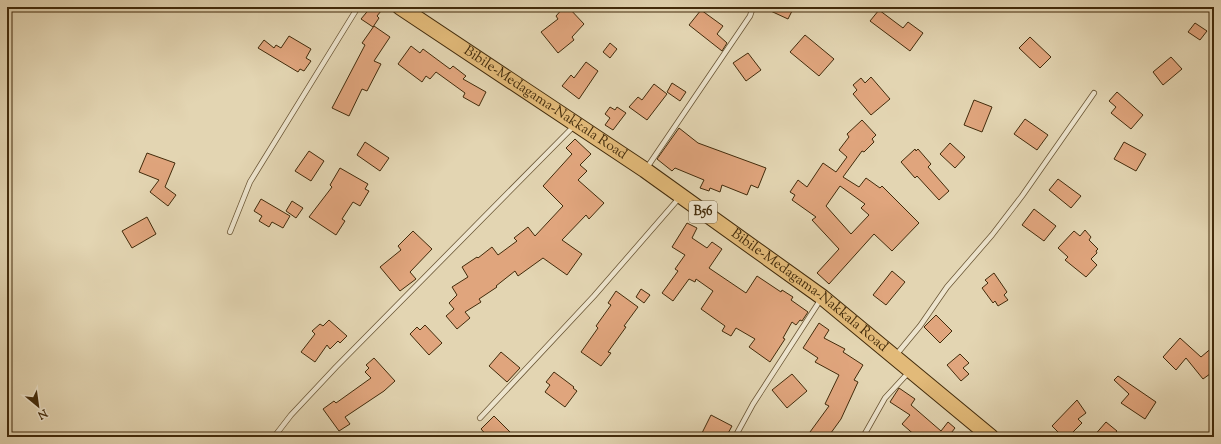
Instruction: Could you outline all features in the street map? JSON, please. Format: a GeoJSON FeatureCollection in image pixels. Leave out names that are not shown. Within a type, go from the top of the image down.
{"type":"FeatureCollection","features":[{"type":"Feature","properties":{"kind":"main road","name":"Bibile-Medagama-Nakkala Road"},"geometry":{"type":"LineString","coordinates":[[400,7],[645,170],[822,297],[991,437]]}},
{"type":"Feature","properties":{"kind":"lane"},"geometry":{"type":"LineString","coordinates":[[230,232],[250,182],[358,7]]}},
{"type":"Feature","properties":{"kind":"lane"},"geometry":{"type":"LineString","coordinates":[[645,170],[750,16],[754,7]]}},
{"type":"Feature","properties":{"kind":"lane"},"geometry":{"type":"LineString","coordinates":[[895,356],[920,326],[947,287],[992,235],[1017,202],[1094,93]]}},
{"type":"Feature","properties":{"kind":"lane"},"geometry":{"type":"LineString","coordinates":[[274,437],[291,415],[336,367],[576,123]]}},
{"type":"Feature","properties":{"kind":"lane"},"geometry":{"type":"LineString","coordinates":[[480,418],[594,296],[680,196]]}},
{"type":"Feature","properties":{"kind":"lane"},"geometry":{"type":"LineString","coordinates":[[735,437],[753,404],[822,297]]}},
{"type":"Feature","properties":{"kind":"lane"},"geometry":{"type":"LineString","coordinates":[[863,437],[885,398],[910,370]]}},
{"type":"Feature","properties":{"kind":"building"},"geometry":{"type":"Polygon","coordinates":[[[371,7],[381,11],[377,16],[379,18],[373,27],[361,19],[371,7]]]}},
{"type":"Feature","properties":{"kind":"building"},"geometry":{"type":"Polygon","coordinates":[[[564,7],[568,7],[584,24],[572,37],[574,40],[558,53],[541,32],[558,19],[556,16],[564,7]]]}},
{"type":"Feature","properties":{"kind":"building"},"geometry":{"type":"Polygon","coordinates":[[[762,7],[794,7],[788,19],[762,7]]]}},
{"type":"Feature","properties":{"kind":"building"},"geometry":{"type":"Polygon","coordinates":[[[701,10],[723,26],[717,34],[727,43],[722,51],[689,25],[701,10]]]}},
{"type":"Feature","properties":{"kind":"building"},"geometry":{"type":"Polygon","coordinates":[[[879,10],[903,28],[908,22],[923,33],[910,51],[870,21],[879,10]]]}},
{"type":"Feature","properties":{"kind":"building"},"geometry":{"type":"Polygon","coordinates":[[[1195,23],[1207,31],[1200,40],[1188,32],[1195,23]]]}},
{"type":"Feature","properties":{"kind":"building"},"geometry":{"type":"Polygon","coordinates":[[[374,26],[390,37],[374,61],[381,64],[367,91],[362,89],[349,116],[332,108],[365,45],[362,43],[374,26]]]}},
{"type":"Feature","properties":{"kind":"building"},"geometry":{"type":"Polygon","coordinates":[[[805,35],[834,59],[819,76],[790,52],[805,35]]]}},
{"type":"Feature","properties":{"kind":"building"},"geometry":{"type":"Polygon","coordinates":[[[289,36],[311,49],[306,58],[311,61],[304,71],[300,69],[298,72],[258,48],[264,40],[274,48],[276,45],[281,48],[289,36]]]}},
{"type":"Feature","properties":{"kind":"building"},"geometry":{"type":"Polygon","coordinates":[[[1030,37],[1051,57],[1040,68],[1019,48],[1030,37]]]}},
{"type":"Feature","properties":{"kind":"building"},"geometry":{"type":"Polygon","coordinates":[[[610,43],[617,49],[610,58],[603,52],[610,43]]]}},
{"type":"Feature","properties":{"kind":"building"},"geometry":{"type":"Polygon","coordinates":[[[411,46],[420,53],[423,49],[450,69],[453,66],[466,76],[463,79],[486,92],[479,106],[463,97],[465,93],[436,72],[430,79],[426,76],[422,82],[398,64],[411,46]]]}},
{"type":"Feature","properties":{"kind":"building"},"geometry":{"type":"Polygon","coordinates":[[[748,53],[761,70],[746,81],[733,63],[748,53]]]}},
{"type":"Feature","properties":{"kind":"building"},"geometry":{"type":"Polygon","coordinates":[[[1171,57],[1182,69],[1163,85],[1153,72],[1171,57]]]}},
{"type":"Feature","properties":{"kind":"building"},"geometry":{"type":"Polygon","coordinates":[[[586,62],[598,71],[579,99],[562,86],[571,75],[574,78],[586,62]]]}},
{"type":"Feature","properties":{"kind":"building"},"geometry":{"type":"Polygon","coordinates":[[[871,77],[890,99],[871,115],[853,94],[857,90],[853,85],[861,78],[865,83],[871,77]]]}},
{"type":"Feature","properties":{"kind":"building"},"geometry":{"type":"Polygon","coordinates":[[[672,83],[686,92],[680,101],[667,92],[672,83]]]}},
{"type":"Feature","properties":{"kind":"building"},"geometry":{"type":"Polygon","coordinates":[[[654,84],[667,94],[647,120],[629,107],[638,97],[642,100],[654,84]]]}},
{"type":"Feature","properties":{"kind":"building"},"geometry":{"type":"Polygon","coordinates":[[[1117,92],[1143,115],[1131,129],[1111,113],[1116,107],[1109,101],[1117,92]]]}},
{"type":"Feature","properties":{"kind":"building"},"geometry":{"type":"Polygon","coordinates":[[[974,100],[992,107],[982,132],[964,125],[974,100]]]}},
{"type":"Feature","properties":{"kind":"building"},"geometry":{"type":"Polygon","coordinates":[[[610,107],[615,110],[617,107],[626,113],[613,130],[605,125],[610,118],[605,114],[610,107]]]}},
{"type":"Feature","properties":{"kind":"building"},"geometry":{"type":"Polygon","coordinates":[[[1025,119],[1048,135],[1037,150],[1014,134],[1025,119]]]}},
{"type":"Feature","properties":{"kind":"building"},"geometry":{"type":"Polygon","coordinates":[[[862,120],[876,135],[872,139],[874,142],[864,152],[862,151],[843,177],[859,187],[866,178],[880,188],[882,186],[919,223],[892,251],[874,234],[829,284],[817,273],[839,249],[812,220],[816,217],[792,200],[795,195],[790,192],[798,180],[807,187],[823,163],[836,172],[847,157],[839,150],[849,137],[847,134],[862,120]],[[840,186],[826,206],[851,234],[869,215],[861,208],[865,204],[840,186]]]}},
{"type":"Feature","properties":{"kind":"building"},"geometry":{"type":"Polygon","coordinates":[[[679,128],[698,143],[766,168],[758,188],[751,185],[747,195],[722,185],[720,192],[710,188],[709,191],[700,188],[704,180],[675,168],[672,171],[657,159],[679,128]]]}},
{"type":"Feature","properties":{"kind":"building"},"geometry":{"type":"Polygon","coordinates":[[[575,139],[591,154],[580,165],[587,171],[578,180],[604,203],[589,219],[586,215],[562,240],[582,254],[567,275],[543,258],[518,276],[515,271],[496,286],[497,287],[479,299],[481,302],[465,312],[470,318],[457,329],[446,316],[454,309],[449,303],[457,295],[452,287],[468,277],[462,267],[477,257],[478,258],[492,247],[498,255],[517,241],[514,238],[528,227],[535,236],[563,206],[543,186],[572,154],[566,148],[575,139]]]}},
{"type":"Feature","properties":{"kind":"building"},"geometry":{"type":"Polygon","coordinates":[[[365,142],[389,158],[380,171],[357,155],[365,142]]]}},
{"type":"Feature","properties":{"kind":"building"},"geometry":{"type":"Polygon","coordinates":[[[1124,142],[1146,154],[1136,171],[1114,159],[1124,142]]]}},
{"type":"Feature","properties":{"kind":"building"},"geometry":{"type":"Polygon","coordinates":[[[950,143],[965,157],[955,168],[940,154],[950,143]]]}},
{"type":"Feature","properties":{"kind":"building"},"geometry":{"type":"Polygon","coordinates":[[[915,149],[916,151],[918,149],[931,164],[928,167],[949,191],[939,200],[917,176],[915,178],[901,162],[915,149]]]}},
{"type":"Feature","properties":{"kind":"building"},"geometry":{"type":"Polygon","coordinates":[[[309,151],[324,161],[311,181],[295,171],[309,151]]]}},
{"type":"Feature","properties":{"kind":"building"},"geometry":{"type":"Polygon","coordinates":[[[147,153],[175,163],[165,187],[176,195],[168,206],[150,192],[159,180],[139,172],[147,153]]]}},
{"type":"Feature","properties":{"kind":"building"},"geometry":{"type":"Polygon","coordinates":[[[340,168],[368,184],[365,189],[369,191],[360,206],[353,202],[342,219],[345,221],[336,235],[309,217],[332,187],[330,185],[340,168]]]}},
{"type":"Feature","properties":{"kind":"building"},"geometry":{"type":"Polygon","coordinates":[[[1058,179],[1081,196],[1071,208],[1049,190],[1058,179]]]}},
{"type":"Feature","properties":{"kind":"building"},"geometry":{"type":"Polygon","coordinates":[[[261,199],[290,216],[283,228],[272,222],[269,227],[259,221],[262,216],[254,211],[261,199]]]}},
{"type":"Feature","properties":{"kind":"building"},"geometry":{"type":"Polygon","coordinates":[[[292,201],[303,208],[296,218],[286,211],[292,201]]]}},
{"type":"Feature","properties":{"kind":"building"},"geometry":{"type":"Polygon","coordinates":[[[1034,209],[1056,226],[1044,241],[1022,225],[1034,209]]]}},
{"type":"Feature","properties":{"kind":"building"},"geometry":{"type":"Polygon","coordinates":[[[147,217],[156,234],[132,248],[122,231],[147,217]]]}},
{"type":"Feature","properties":{"kind":"building"},"geometry":{"type":"Polygon","coordinates":[[[687,223],[697,228],[692,238],[707,248],[712,242],[722,249],[709,268],[746,293],[757,276],[781,292],[782,290],[793,297],[791,300],[808,312],[802,321],[800,320],[796,325],[792,322],[783,338],[785,339],[770,362],[749,347],[755,339],[736,328],[731,336],[722,331],[725,326],[701,309],[713,291],[696,279],[695,282],[689,279],[673,301],[662,293],[678,271],[675,269],[685,255],[672,247],[687,223]]]}},
{"type":"Feature","properties":{"kind":"building"},"geometry":{"type":"Polygon","coordinates":[[[1085,230],[1091,237],[1089,240],[1098,249],[1096,251],[1097,253],[1091,259],[1097,265],[1086,277],[1065,260],[1068,257],[1058,248],[1074,231],[1080,236],[1085,230]]]}},
{"type":"Feature","properties":{"kind":"building"},"geometry":{"type":"Polygon","coordinates":[[[413,231],[432,249],[410,272],[416,279],[400,291],[380,267],[401,250],[398,246],[413,231]]]}},
{"type":"Feature","properties":{"kind":"building"},"geometry":{"type":"Polygon","coordinates":[[[892,271],[905,282],[886,305],[873,295],[892,271]]]}},
{"type":"Feature","properties":{"kind":"building"},"geometry":{"type":"Polygon","coordinates":[[[994,273],[1007,292],[1004,295],[1008,300],[998,306],[995,301],[993,303],[982,288],[988,283],[985,280],[994,273]]]}},
{"type":"Feature","properties":{"kind":"building"},"geometry":{"type":"Polygon","coordinates":[[[641,289],[650,295],[644,303],[636,297],[641,289]]]}},
{"type":"Feature","properties":{"kind":"building"},"geometry":{"type":"Polygon","coordinates":[[[616,291],[638,307],[624,326],[626,327],[608,352],[611,353],[601,366],[581,352],[598,328],[596,326],[611,305],[608,303],[616,291]]]}},
{"type":"Feature","properties":{"kind":"building"},"geometry":{"type":"Polygon","coordinates":[[[936,315],[952,331],[940,343],[924,327],[936,315]]]}},
{"type":"Feature","properties":{"kind":"building"},"geometry":{"type":"Polygon","coordinates":[[[329,320],[347,336],[340,343],[338,341],[330,349],[327,345],[315,362],[301,352],[315,334],[312,331],[320,324],[323,326],[329,320]]]}},
{"type":"Feature","properties":{"kind":"building"},"geometry":{"type":"Polygon","coordinates":[[[819,323],[829,330],[824,338],[845,349],[843,352],[863,365],[854,380],[858,382],[841,419],[828,437],[817,437],[810,432],[829,406],[825,404],[839,375],[815,362],[818,358],[803,348],[819,323]]]}},
{"type":"Feature","properties":{"kind":"building"},"geometry":{"type":"Polygon","coordinates":[[[425,325],[442,343],[429,355],[410,334],[417,327],[420,330],[425,325]]]}},
{"type":"Feature","properties":{"kind":"building"},"geometry":{"type":"Polygon","coordinates":[[[1180,338],[1201,357],[1214,346],[1214,371],[1203,379],[1186,358],[1176,370],[1163,357],[1180,338]]]}},
{"type":"Feature","properties":{"kind":"building"},"geometry":{"type":"Polygon","coordinates":[[[501,352],[520,368],[507,382],[489,366],[501,352]]]}},
{"type":"Feature","properties":{"kind":"building"},"geometry":{"type":"Polygon","coordinates":[[[960,354],[969,363],[963,368],[969,374],[961,381],[947,365],[960,354]]]}},
{"type":"Feature","properties":{"kind":"building"},"geometry":{"type":"Polygon","coordinates":[[[374,358],[395,381],[384,391],[345,417],[350,424],[339,431],[323,409],[334,401],[336,403],[371,378],[365,372],[369,368],[366,365],[374,358]]]}},
{"type":"Feature","properties":{"kind":"building"},"geometry":{"type":"Polygon","coordinates":[[[554,372],[577,391],[565,407],[545,392],[550,385],[546,382],[554,372]]]}},
{"type":"Feature","properties":{"kind":"building"},"geometry":{"type":"Polygon","coordinates":[[[792,374],[807,391],[787,408],[772,390],[792,374]]]}},
{"type":"Feature","properties":{"kind":"building"},"geometry":{"type":"Polygon","coordinates":[[[1118,376],[1156,402],[1145,419],[1121,403],[1129,394],[1114,380],[1118,376]]]}},
{"type":"Feature","properties":{"kind":"building"},"geometry":{"type":"Polygon","coordinates":[[[899,388],[915,399],[911,405],[941,431],[948,422],[955,428],[948,437],[917,437],[902,424],[910,415],[890,402],[899,388]]]}},
{"type":"Feature","properties":{"kind":"building"},"geometry":{"type":"Polygon","coordinates":[[[1077,400],[1086,413],[1078,419],[1082,423],[1068,437],[1053,437],[1058,432],[1052,426],[1077,400]]]}},
{"type":"Feature","properties":{"kind":"building"},"geometry":{"type":"Polygon","coordinates":[[[711,415],[732,426],[726,437],[700,437],[711,415]]]}},
{"type":"Feature","properties":{"kind":"building"},"geometry":{"type":"Polygon","coordinates":[[[494,416],[515,437],[488,437],[481,429],[494,416]]]}},
{"type":"Feature","properties":{"kind":"building"},"geometry":{"type":"Polygon","coordinates":[[[1106,422],[1117,431],[1112,437],[1093,437],[1106,422]]]}}]}
